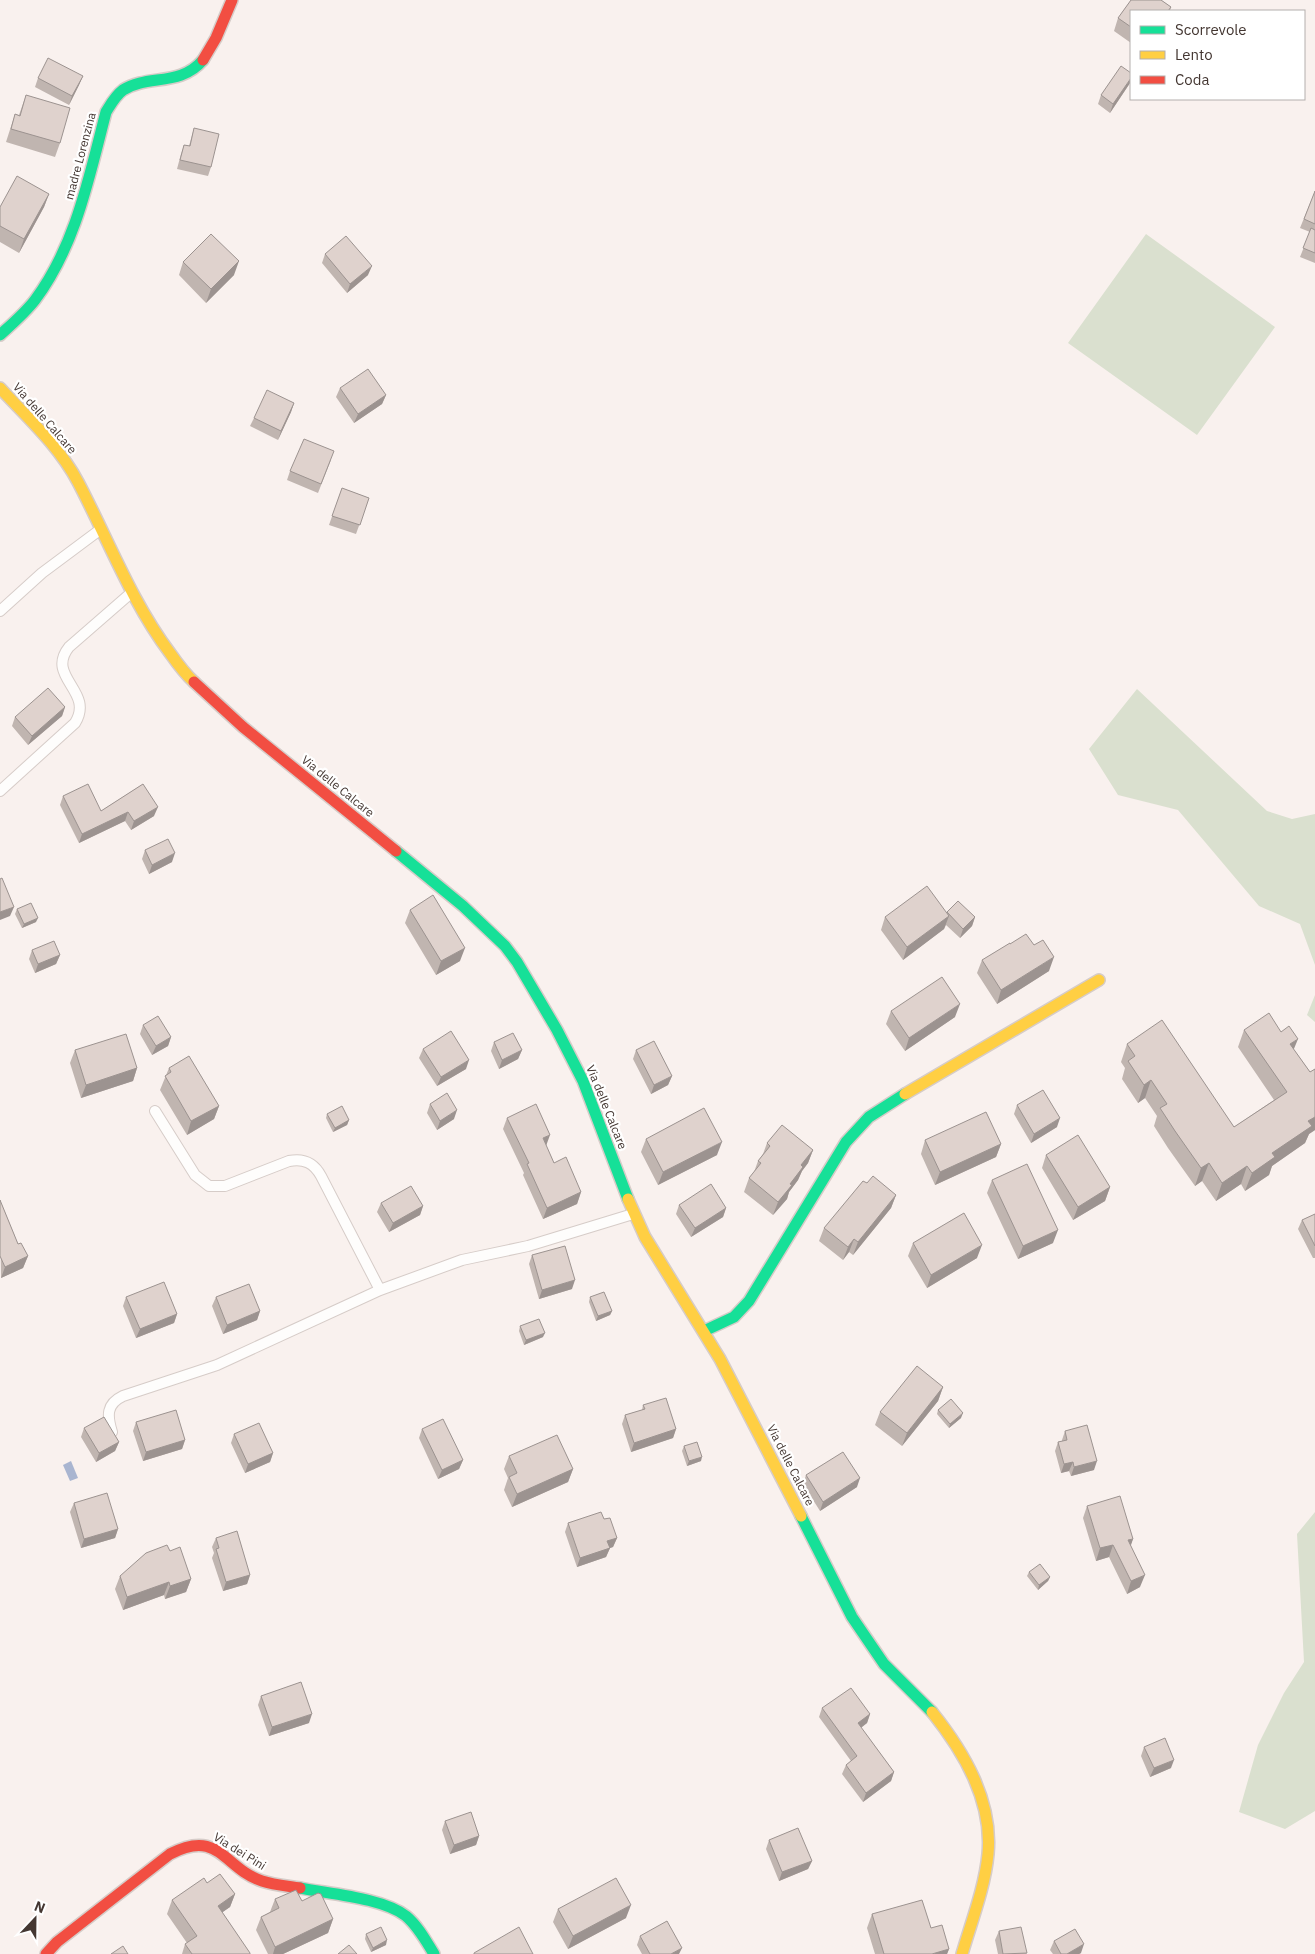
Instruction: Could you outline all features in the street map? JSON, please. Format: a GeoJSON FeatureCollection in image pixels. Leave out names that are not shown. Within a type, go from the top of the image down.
{"type":"FeatureCollection","features":[{"type":"Feature","properties":{"kind":"street","name":"madre Lorenzina"},"geometry":{"type":"LineString","coordinates":[[0,335],[34,301],[62,256],[76,224],[106,112],[112,100],[122,90],[131,85],[167,80],[193,70],[210,50],[232,0]]}},
{"type":"Feature","properties":{"kind":"street","name":"Via delle Calcare"},"geometry":{"type":"LineString","coordinates":[[0,388],[40,430],[64,459],[83,489],[132,592],[157,636],[192,682],[243,727],[463,906],[505,946],[517,962],[578,1069],[594,1105],[634,1214],[657,1260],[704,1332],[772,1457],[852,1617],[884,1664],[932,1712],[945,1728],[963,1754],[975,1780],[987,1822],[988,1854],[962,1954]]}},
{"type":"Feature","properties":{"kind":"street"},"geometry":{"type":"LineString","coordinates":[[704,1332],[734,1316],[749,1301],[841,1149],[855,1130],[865,1121],[891,1102],[1100,980]]}},
{"type":"Feature","properties":{"kind":"street","name":"Via dei Pini"},"geometry":{"type":"LineString","coordinates":[[46,1954],[57,1942],[170,1854],[179,1848],[195,1843],[216,1850],[262,1881],[391,1907],[408,1916],[414,1922],[434,1954]]}},
{"type":"Feature","properties":{"kind":"lane"},"geometry":{"type":"LineString","coordinates":[[0,611],[42,573],[102,528]]}},
{"type":"Feature","properties":{"kind":"lane"},"geometry":{"type":"LineString","coordinates":[[0,790],[75,723],[81,711],[81,705],[78,695],[64,673],[61,662],[62,658],[69,646],[132,592]]}},
{"type":"Feature","properties":{"kind":"lane"},"geometry":{"type":"LineString","coordinates":[[155,1111],[195,1175],[209,1186],[225,1186],[293,1160],[305,1160],[315,1167],[380,1290]]}},
{"type":"Feature","properties":{"kind":"lane"},"geometry":{"type":"LineString","coordinates":[[112,1432],[108,1414],[111,1405],[118,1398],[218,1365],[380,1290],[462,1260],[528,1246],[634,1214]]}},
{"type":"Feature","properties":{"kind":"green space"},"geometry":{"type":"Polygon","coordinates":[[[1146,234],[1275,327],[1197,435],[1068,343],[1146,234]]]}},
{"type":"Feature","properties":{"kind":"green space"},"geometry":{"type":"Polygon","coordinates":[[[1137,689],[1267,811],[1292,819],[1315,814],[1315,965],[1300,924],[1259,906],[1178,810],[1118,795],[1089,749],[1137,689]]]}},
{"type":"Feature","properties":{"kind":"green space"},"geometry":{"type":"Polygon","coordinates":[[[1315,995],[1315,1022],[1307,1015],[1315,995]]]}},
{"type":"Feature","properties":{"kind":"green space"},"geometry":{"type":"Polygon","coordinates":[[[1315,1512],[1315,1811],[1285,1829],[1239,1812],[1258,1745],[1284,1693],[1304,1662],[1297,1534],[1315,1512]]]}},
{"type":"Feature","properties":{"kind":"water"},"geometry":{"type":"Polygon","coordinates":[[[71,1461],[78,1478],[70,1481],[63,1465],[71,1461]]]}},
{"type":"Feature","properties":{"kind":"building"},"geometry":{"type":"Polygon","coordinates":[[[1131,0],[1161,0],[1171,7],[1169,10],[1130,10],[1130,26],[1118,18],[1131,0]]]}},
{"type":"Feature","properties":{"kind":"building"},"geometry":{"type":"Polygon","coordinates":[[[48,58],[83,76],[72,96],[38,78],[48,58]]]}},
{"type":"Feature","properties":{"kind":"building"},"geometry":{"type":"Polygon","coordinates":[[[1121,66],[1130,72],[1130,79],[1113,104],[1101,95],[1121,66]]]}},
{"type":"Feature","properties":{"kind":"building"},"geometry":{"type":"Polygon","coordinates":[[[26,95],[70,108],[60,143],[11,129],[15,114],[20,116],[26,95]]]}},
{"type":"Feature","properties":{"kind":"building"},"geometry":{"type":"Polygon","coordinates":[[[194,128],[219,134],[211,167],[180,160],[184,145],[190,146],[194,128]]]}},
{"type":"Feature","properties":{"kind":"building"},"geometry":{"type":"Polygon","coordinates":[[[17,176],[49,194],[24,239],[0,226],[0,207],[17,176]]]}},
{"type":"Feature","properties":{"kind":"building"},"geometry":{"type":"Polygon","coordinates":[[[1315,191],[1315,224],[1304,219],[1315,191]]]}},
{"type":"Feature","properties":{"kind":"building"},"geometry":{"type":"Polygon","coordinates":[[[1311,228],[1315,230],[1315,253],[1303,248],[1311,228]]]}},
{"type":"Feature","properties":{"kind":"building"},"geometry":{"type":"Polygon","coordinates":[[[211,234],[239,261],[211,289],[183,262],[211,234]]]}},
{"type":"Feature","properties":{"kind":"building"},"geometry":{"type":"Polygon","coordinates":[[[346,236],[372,266],[350,284],[325,254],[346,236]]]}},
{"type":"Feature","properties":{"kind":"building"},"geometry":{"type":"Polygon","coordinates":[[[368,369],[386,395],[358,414],[340,388],[368,369]]]}},
{"type":"Feature","properties":{"kind":"building"},"geometry":{"type":"Polygon","coordinates":[[[267,390],[294,403],[281,431],[254,418],[267,390]]]}},
{"type":"Feature","properties":{"kind":"building"},"geometry":{"type":"Polygon","coordinates":[[[304,439],[334,451],[321,484],[290,471],[304,439]]]}},
{"type":"Feature","properties":{"kind":"building"},"geometry":{"type":"Polygon","coordinates":[[[342,488],[369,498],[360,525],[332,516],[342,488]]]}},
{"type":"Feature","properties":{"kind":"building"},"geometry":{"type":"Polygon","coordinates":[[[48,688],[65,707],[32,736],[15,717],[48,688]]]}},
{"type":"Feature","properties":{"kind":"building"},"geometry":{"type":"Polygon","coordinates":[[[88,784],[101,811],[143,784],[158,807],[134,821],[128,812],[82,834],[63,796],[88,784]]]}},
{"type":"Feature","properties":{"kind":"building"},"geometry":{"type":"Polygon","coordinates":[[[168,839],[175,853],[152,865],[145,850],[168,839]]]}},
{"type":"Feature","properties":{"kind":"building"},"geometry":{"type":"Polygon","coordinates":[[[2,878],[14,907],[0,912],[0,879],[2,878]]]}},
{"type":"Feature","properties":{"kind":"building"},"geometry":{"type":"Polygon","coordinates":[[[927,886],[949,916],[907,947],[885,917],[927,886]]]}},
{"type":"Feature","properties":{"kind":"building"},"geometry":{"type":"Polygon","coordinates":[[[433,895],[465,948],[441,961],[410,910],[433,895]]]}},
{"type":"Feature","properties":{"kind":"building"},"geometry":{"type":"Polygon","coordinates":[[[958,901],[975,917],[963,929],[947,912],[958,901]]]}},
{"type":"Feature","properties":{"kind":"building"},"geometry":{"type":"Polygon","coordinates":[[[31,903],[38,918],[24,924],[17,909],[31,903]]]}},
{"type":"Feature","properties":{"kind":"building"},"geometry":{"type":"Polygon","coordinates":[[[1026,934],[1034,945],[1043,940],[1054,957],[1001,990],[982,960],[1026,934]]]}},
{"type":"Feature","properties":{"kind":"building"},"geometry":{"type":"Polygon","coordinates":[[[54,941],[60,955],[38,964],[32,950],[54,941]]]}},
{"type":"Feature","properties":{"kind":"building"},"geometry":{"type":"Polygon","coordinates":[[[942,977],[960,1004],[909,1038],[891,1011],[942,977]]]}},
{"type":"Feature","properties":{"kind":"building"},"geometry":{"type":"Polygon","coordinates":[[[1269,1013],[1281,1032],[1289,1026],[1298,1039],[1290,1044],[1310,1072],[1315,1069],[1315,1117],[1308,1121],[1312,1126],[1272,1153],[1275,1157],[1252,1173],[1247,1166],[1222,1183],[1209,1163],[1201,1168],[1175,1131],[1160,1108],[1167,1104],[1151,1080],[1144,1085],[1128,1061],[1135,1056],[1127,1044],[1162,1020],[1234,1127],[1287,1092],[1244,1030],[1269,1013]]]}},
{"type":"Feature","properties":{"kind":"building"},"geometry":{"type":"Polygon","coordinates":[[[158,1016],[171,1037],[156,1046],[143,1025],[158,1016]]]}},
{"type":"Feature","properties":{"kind":"building"},"geometry":{"type":"Polygon","coordinates":[[[451,1031],[469,1060],[441,1077],[423,1049],[451,1031]]]}},
{"type":"Feature","properties":{"kind":"building"},"geometry":{"type":"Polygon","coordinates":[[[513,1033],[522,1050],[502,1060],[494,1042],[513,1033]]]}},
{"type":"Feature","properties":{"kind":"building"},"geometry":{"type":"Polygon","coordinates":[[[126,1034],[137,1068],[86,1085],[75,1050],[126,1034]]]}},
{"type":"Feature","properties":{"kind":"building"},"geometry":{"type":"Polygon","coordinates":[[[654,1041],[672,1076],[654,1085],[636,1050],[654,1041]]]}},
{"type":"Feature","properties":{"kind":"building"},"geometry":{"type":"Polygon","coordinates":[[[189,1056],[219,1106],[191,1121],[165,1076],[171,1072],[169,1068],[189,1056]]]}},
{"type":"Feature","properties":{"kind":"building"},"geometry":{"type":"Polygon","coordinates":[[[1043,1090],[1060,1118],[1034,1134],[1017,1105],[1043,1090]]]}},
{"type":"Feature","properties":{"kind":"building"},"geometry":{"type":"Polygon","coordinates":[[[447,1093],[457,1110],[440,1121],[430,1104],[447,1093]]]}},
{"type":"Feature","properties":{"kind":"building"},"geometry":{"type":"Polygon","coordinates":[[[536,1104],[550,1135],[543,1138],[554,1163],[566,1157],[581,1192],[547,1208],[527,1164],[529,1163],[507,1118],[536,1104]]]}},
{"type":"Feature","properties":{"kind":"building"},"geometry":{"type":"Polygon","coordinates":[[[342,1106],[349,1120],[335,1128],[327,1114],[342,1106]]]}},
{"type":"Feature","properties":{"kind":"building"},"geometry":{"type":"Polygon","coordinates":[[[704,1108],[722,1142],[663,1172],[646,1139],[704,1108]]]}},
{"type":"Feature","properties":{"kind":"building"},"geometry":{"type":"Polygon","coordinates":[[[986,1112],[1001,1144],[940,1172],[925,1140],[986,1112]]]}},
{"type":"Feature","properties":{"kind":"building"},"geometry":{"type":"Polygon","coordinates":[[[782,1125],[813,1150],[801,1165],[803,1167],[790,1184],[792,1185],[778,1202],[749,1178],[761,1163],[758,1161],[770,1146],[767,1143],[782,1125]]]}},
{"type":"Feature","properties":{"kind":"building"},"geometry":{"type":"Polygon","coordinates":[[[1078,1135],[1110,1187],[1078,1207],[1046,1155],[1078,1135]]]}},
{"type":"Feature","properties":{"kind":"building"},"geometry":{"type":"Polygon","coordinates":[[[1027,1164],[1058,1230],[1023,1246],[992,1180],[1027,1164]]]}},
{"type":"Feature","properties":{"kind":"building"},"geometry":{"type":"Polygon","coordinates":[[[873,1176],[896,1195],[858,1242],[854,1239],[848,1247],[824,1228],[863,1181],[867,1183],[873,1176]]]}},
{"type":"Feature","properties":{"kind":"building"},"geometry":{"type":"Polygon","coordinates":[[[711,1184],[726,1208],[695,1228],[679,1205],[711,1184]]]}},
{"type":"Feature","properties":{"kind":"building"},"geometry":{"type":"Polygon","coordinates":[[[411,1186],[423,1206],[393,1223],[381,1203],[411,1186]]]}},
{"type":"Feature","properties":{"kind":"building"},"geometry":{"type":"Polygon","coordinates":[[[0,1200],[18,1244],[21,1243],[28,1256],[5,1267],[0,1256],[0,1200]]]}},
{"type":"Feature","properties":{"kind":"building"},"geometry":{"type":"Polygon","coordinates":[[[964,1213],[982,1245],[931,1275],[913,1243],[964,1213]]]}},
{"type":"Feature","properties":{"kind":"building"},"geometry":{"type":"Polygon","coordinates":[[[1315,1214],[1315,1246],[1302,1220],[1315,1214]]]}},
{"type":"Feature","properties":{"kind":"building"},"geometry":{"type":"Polygon","coordinates":[[[565,1246],[575,1280],[542,1290],[532,1255],[565,1246]]]}},
{"type":"Feature","properties":{"kind":"building"},"geometry":{"type":"Polygon","coordinates":[[[164,1282],[177,1314],[140,1329],[126,1297],[164,1282]]]}},
{"type":"Feature","properties":{"kind":"building"},"geometry":{"type":"Polygon","coordinates":[[[249,1284],[260,1311],[227,1325],[216,1297],[249,1284]]]}},
{"type":"Feature","properties":{"kind":"building"},"geometry":{"type":"Polygon","coordinates":[[[604,1292],[612,1311],[598,1316],[590,1297],[604,1292]]]}},
{"type":"Feature","properties":{"kind":"building"},"geometry":{"type":"Polygon","coordinates":[[[539,1319],[545,1333],[526,1340],[520,1326],[539,1319]]]}},
{"type":"Feature","properties":{"kind":"building"},"geometry":{"type":"Polygon","coordinates":[[[917,1366],[943,1387],[907,1433],[880,1412],[917,1366]]]}},
{"type":"Feature","properties":{"kind":"building"},"geometry":{"type":"Polygon","coordinates":[[[666,1398],[676,1429],[634,1443],[625,1415],[645,1409],[643,1405],[666,1398]]]}},
{"type":"Feature","properties":{"kind":"building"},"geometry":{"type":"Polygon","coordinates":[[[951,1399],[963,1413],[950,1424],[938,1410],[951,1399]]]}},
{"type":"Feature","properties":{"kind":"building"},"geometry":{"type":"Polygon","coordinates":[[[176,1410],[185,1440],[146,1452],[136,1422],[176,1410]]]}},
{"type":"Feature","properties":{"kind":"building"},"geometry":{"type":"Polygon","coordinates":[[[104,1417],[119,1442],[99,1453],[84,1428],[104,1417]]]}},
{"type":"Feature","properties":{"kind":"building"},"geometry":{"type":"Polygon","coordinates":[[[443,1419],[463,1460],[442,1470],[422,1429],[443,1419]]]}},
{"type":"Feature","properties":{"kind":"building"},"geometry":{"type":"Polygon","coordinates":[[[259,1423],[273,1453],[248,1464],[234,1434],[259,1423]]]}},
{"type":"Feature","properties":{"kind":"building"},"geometry":{"type":"Polygon","coordinates":[[[1087,1425],[1097,1461],[1074,1467],[1073,1462],[1064,1464],[1058,1442],[1067,1440],[1065,1431],[1087,1425]]]}},
{"type":"Feature","properties":{"kind":"building"},"geometry":{"type":"Polygon","coordinates":[[[557,1435],[573,1469],[517,1494],[509,1477],[517,1473],[509,1456],[557,1435]]]}},
{"type":"Feature","properties":{"kind":"building"},"geometry":{"type":"Polygon","coordinates":[[[697,1442],[702,1457],[689,1461],[684,1446],[697,1442]]]}},
{"type":"Feature","properties":{"kind":"building"},"geometry":{"type":"Polygon","coordinates":[[[843,1452],[860,1478],[823,1502],[806,1475],[843,1452]]]}},
{"type":"Feature","properties":{"kind":"building"},"geometry":{"type":"Polygon","coordinates":[[[107,1493],[118,1529],[84,1539],[74,1503],[107,1493]]]}},
{"type":"Feature","properties":{"kind":"building"},"geometry":{"type":"Polygon","coordinates":[[[1120,1496],[1133,1539],[1128,1540],[1145,1575],[1131,1581],[1113,1545],[1100,1548],[1087,1506],[1120,1496]]]}},
{"type":"Feature","properties":{"kind":"building"},"geometry":{"type":"Polygon","coordinates":[[[601,1512],[604,1519],[610,1518],[617,1538],[607,1541],[610,1548],[580,1558],[568,1523],[601,1512]]]}},
{"type":"Feature","properties":{"kind":"building"},"geometry":{"type":"Polygon","coordinates":[[[237,1531],[250,1575],[226,1582],[216,1549],[219,1548],[216,1538],[237,1531]]]}},
{"type":"Feature","properties":{"kind":"building"},"geometry":{"type":"Polygon","coordinates":[[[167,1545],[170,1551],[180,1547],[191,1579],[170,1586],[169,1582],[127,1597],[120,1576],[146,1553],[167,1545]]]}},
{"type":"Feature","properties":{"kind":"building"},"geometry":{"type":"Polygon","coordinates":[[[1040,1564],[1050,1577],[1039,1585],[1029,1572],[1040,1564]]]}},
{"type":"Feature","properties":{"kind":"building"},"geometry":{"type":"Polygon","coordinates":[[[301,1682],[312,1714],[272,1727],[261,1696],[301,1682]]]}},
{"type":"Feature","properties":{"kind":"building"},"geometry":{"type":"Polygon","coordinates":[[[851,1688],[870,1714],[858,1723],[894,1772],[866,1793],[846,1765],[857,1756],[822,1708],[851,1688]]]}},
{"type":"Feature","properties":{"kind":"building"},"geometry":{"type":"Polygon","coordinates":[[[1165,1738],[1174,1760],[1154,1768],[1144,1747],[1165,1738]]]}},
{"type":"Feature","properties":{"kind":"building"},"geometry":{"type":"Polygon","coordinates":[[[471,1812],[479,1836],[454,1845],[445,1821],[471,1812]]]}},
{"type":"Feature","properties":{"kind":"building"},"geometry":{"type":"Polygon","coordinates":[[[798,1828],[812,1861],[782,1872],[769,1840],[798,1828]]]}},
{"type":"Feature","properties":{"kind":"building"},"geometry":{"type":"Polygon","coordinates":[[[220,1874],[235,1894],[218,1906],[250,1954],[192,1954],[185,1944],[197,1936],[172,1900],[204,1878],[207,1883],[220,1874]]]}},
{"type":"Feature","properties":{"kind":"building"},"geometry":{"type":"Polygon","coordinates":[[[616,1878],[631,1905],[573,1936],[558,1909],[616,1878]]]}},
{"type":"Feature","properties":{"kind":"building"},"geometry":{"type":"Polygon","coordinates":[[[296,1890],[302,1901],[318,1893],[321,1894],[333,1919],[275,1947],[261,1917],[279,1908],[275,1899],[296,1890]]]}},
{"type":"Feature","properties":{"kind":"building"},"geometry":{"type":"Polygon","coordinates":[[[922,1900],[931,1928],[942,1925],[949,1949],[932,1954],[884,1954],[872,1914],[922,1900]]]}},
{"type":"Feature","properties":{"kind":"building"},"geometry":{"type":"Polygon","coordinates":[[[667,1921],[682,1948],[671,1954],[650,1954],[640,1936],[667,1921]]]}},
{"type":"Feature","properties":{"kind":"building"},"geometry":{"type":"Polygon","coordinates":[[[381,1927],[387,1940],[373,1948],[366,1934],[381,1927]]]}},
{"type":"Feature","properties":{"kind":"building"},"geometry":{"type":"Polygon","coordinates":[[[519,1927],[533,1954],[474,1954],[474,1953],[519,1927]]]}},
{"type":"Feature","properties":{"kind":"building"},"geometry":{"type":"Polygon","coordinates":[[[1021,1927],[1027,1953],[1003,1954],[999,1931],[1021,1927]]]}},
{"type":"Feature","properties":{"kind":"building"},"geometry":{"type":"Polygon","coordinates":[[[1075,1929],[1084,1944],[1067,1954],[1061,1954],[1054,1941],[1075,1929]]]}},
{"type":"Feature","properties":{"kind":"building"},"geometry":{"type":"Polygon","coordinates":[[[349,1945],[357,1954],[338,1954],[349,1945]]]}},
{"type":"Feature","properties":{"kind":"building"},"geometry":{"type":"Polygon","coordinates":[[[123,1946],[128,1954],[111,1954],[123,1946]]]}},
{"type":"Feature","properties":{"kind":"traffic: fast"},"geometry":{"type":"LineString","coordinates":[[0,335],[35,300],[61,257],[80,210],[106,112],[113,100],[123,90],[133,85],[184,74],[203,60]]}},
{"type":"Feature","properties":{"kind":"traffic: fast"},"geometry":{"type":"LineString","coordinates":[[396,851],[463,906],[505,946],[517,962],[557,1030],[583,1081],[628,1199]]}},
{"type":"Feature","properties":{"kind":"traffic: fast"},"geometry":{"type":"LineString","coordinates":[[704,1331],[734,1317],[749,1301],[846,1142],[869,1117],[905,1094]]}},
{"type":"Feature","properties":{"kind":"traffic: fast"},"geometry":{"type":"LineString","coordinates":[[801,1516],[852,1617],[884,1664],[932,1712]]}},
{"type":"Feature","properties":{"kind":"traffic: fast"},"geometry":{"type":"LineString","coordinates":[[300,1888],[370,1901],[396,1910],[414,1924],[434,1954]]}},
{"type":"Feature","properties":{"kind":"traffic: slow"},"geometry":{"type":"LineString","coordinates":[[0,388],[62,456],[78,482],[143,612],[175,660],[194,682]]}},
{"type":"Feature","properties":{"kind":"traffic: slow"},"geometry":{"type":"LineString","coordinates":[[905,1094],[1099,980]]}},
{"type":"Feature","properties":{"kind":"traffic: slow"},"geometry":{"type":"LineString","coordinates":[[628,1199],[645,1237],[720,1359],[801,1516]]}},
{"type":"Feature","properties":{"kind":"traffic: slow"},"geometry":{"type":"LineString","coordinates":[[932,1712],[955,1744],[974,1778],[986,1815],[988,1854],[984,1879],[962,1954]]}},
{"type":"Feature","properties":{"kind":"traffic: jam"},"geometry":{"type":"LineString","coordinates":[[203,60],[216,38],[232,0]]}},
{"type":"Feature","properties":{"kind":"traffic: jam"},"geometry":{"type":"LineString","coordinates":[[194,682],[243,727],[396,851]]}},
{"type":"Feature","properties":{"kind":"traffic: jam"},"geometry":{"type":"LineString","coordinates":[[46,1954],[57,1942],[170,1854],[187,1847],[200,1845],[211,1848],[238,1868],[262,1881],[300,1888]]}}]}
